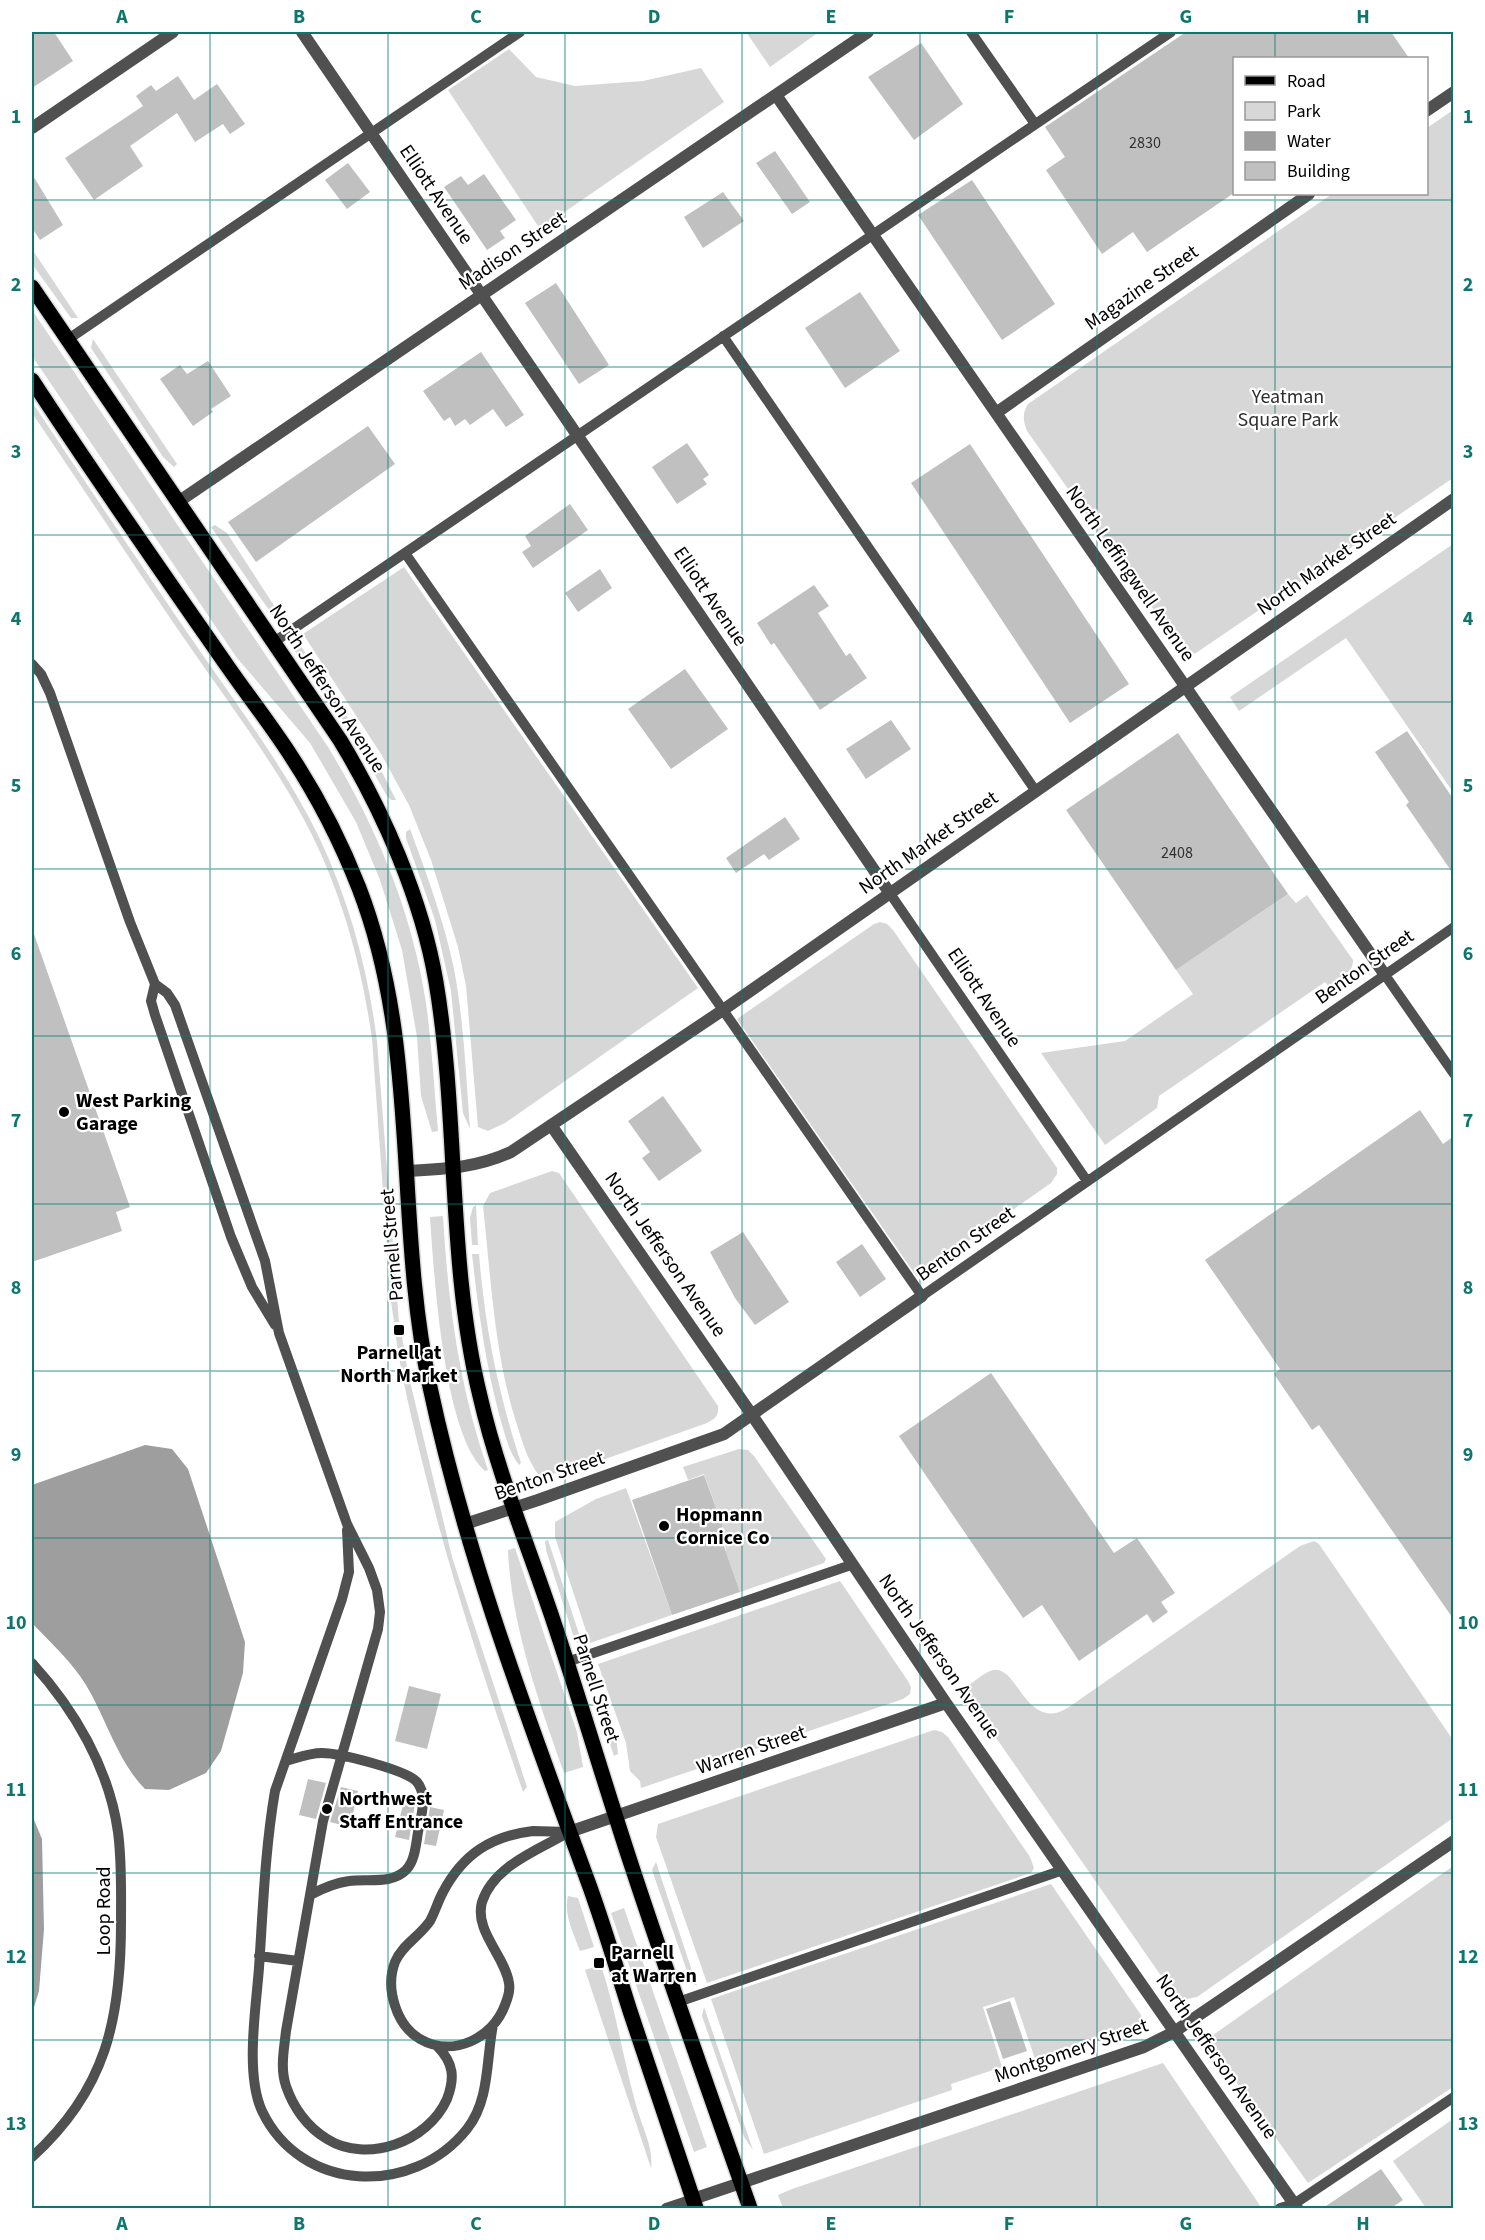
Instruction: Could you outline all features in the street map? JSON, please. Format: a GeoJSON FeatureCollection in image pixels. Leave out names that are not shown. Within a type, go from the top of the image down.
{"type":"FeatureCollection","features":[{"type":"Feature","properties":{"kind":"main road","name":"North Jefferson Avenue"},"geometry":{"type":"LineString","coordinates":[[32,287],[340,740],[380,813],[411,893],[435,980],[446,1064],[454,1169]]}},
{"type":"Feature","properties":{"kind":"main road"},"geometry":{"type":"LineString","coordinates":[[32,380],[290,754],[346,856],[373,927],[386,978],[400,1066],[406,1171]]}},
{"type":"Feature","properties":{"kind":"main road","name":"Parnell Street"},"geometry":{"type":"LineString","coordinates":[[454,1169],[463,1300],[480,1398],[616,1816],[750,2208]]}},
{"type":"Feature","properties":{"kind":"main road","name":"Parnell Street"},"geometry":{"type":"LineString","coordinates":[[406,1171],[415,1285],[429,1384],[465,1524],[516,1683],[588,1883],[695,2204]]}},
{"type":"Feature","properties":{"kind":"street"},"geometry":{"type":"LineString","coordinates":[[32,128],[173,32]]}},
{"type":"Feature","properties":{"kind":"street","name":"Elliott Avenue"},"geometry":{"type":"LineString","coordinates":[[302,32],[889,892]]}},
{"type":"Feature","properties":{"kind":"street","name":"Madison Street"},"geometry":{"type":"LineString","coordinates":[[178,502],[868,32]]}},
{"type":"Feature","properties":{"kind":"street"},"geometry":{"type":"LineString","coordinates":[[1428,110],[1454,92]]}},
{"type":"Feature","properties":{"kind":"street","name":"North Leffingwell Avenue"},"geometry":{"type":"LineString","coordinates":[[776,94],[1385,975]]}},
{"type":"Feature","properties":{"kind":"street","name":"Magazine Street"},"geometry":{"type":"LineString","coordinates":[[996,413],[1308,195]]}},
{"type":"Feature","properties":{"kind":"street","name":"North Market Street"},"geometry":{"type":"LineString","coordinates":[[406,1171],[454,1169],[497,1159],[511,1152],[723,1010],[1454,499]]}},
{"type":"Feature","properties":{"kind":"street","name":"North Jefferson Avenue"},"geometry":{"type":"LineString","coordinates":[[551,1125],[752,1415],[946,1703],[1296,2206]]}},
{"type":"Feature","properties":{"kind":"street","name":"Benton Street"},"geometry":{"type":"LineString","coordinates":[[465,1524],[715,1438],[752,1415],[922,1296]]}},
{"type":"Feature","properties":{"kind":"street","name":"Warren Street"},"geometry":{"type":"LineString","coordinates":[[569,1832],[946,1703]]}},
{"type":"Feature","properties":{"kind":"street","name":"Montgomery Street"},"geometry":{"type":"LineString","coordinates":[[695,2204],[741,2183],[1144,2047],[1174,2032],[1454,1841]]}},
{"type":"Feature","properties":{"kind":"lane"},"geometry":{"type":"LineString","coordinates":[[68,340],[519,32]]}},
{"type":"Feature","properties":{"kind":"lane"},"geometry":{"type":"LineString","coordinates":[[971,32],[1035,124]]}},
{"type":"Feature","properties":{"kind":"lane"},"geometry":{"type":"LineString","coordinates":[[274,642],[1171,32]]}},
{"type":"Feature","properties":{"kind":"lane"},"geometry":{"type":"LineString","coordinates":[[723,336],[1035,790]]}},
{"type":"Feature","properties":{"kind":"lane"},"geometry":{"type":"LineString","coordinates":[[405,553],[922,1296]]}},
{"type":"Feature","properties":{"kind":"lane"},"geometry":{"type":"LineString","coordinates":[[32,664],[41,674],[50,693],[130,922],[155,984],[167,993],[179,1016],[265,1261],[279,1333],[347,1524],[369,1568],[377,1590],[380,1612],[378,1629],[323,1821],[282,2063],[285,2085],[297,2111],[311,2127],[328,2140],[351,2147],[371,2149],[395,2145],[416,2134],[433,2121],[444,2106],[452,2085],[453,2070],[446,2055],[437,2046],[419,2038],[405,2025],[395,2008],[391,1984],[395,1962],[429,1921],[458,1868],[478,1850],[497,1839],[526,1832],[569,1832]]}},
{"type":"Feature","properties":{"kind":"lane","name":"Elliott Avenue"},"geometry":{"type":"LineString","coordinates":[[889,892],[1087,1181]]}},
{"type":"Feature","properties":{"kind":"lane","name":"Benton Street"},"geometry":{"type":"LineString","coordinates":[[922,1296],[1454,927]]}},
{"type":"Feature","properties":{"kind":"lane","name":"North Leffingwell Avenue"},"geometry":{"type":"LineString","coordinates":[[1385,975],[1454,1074]]}},
{"type":"Feature","properties":{"kind":"lane"},"geometry":{"type":"LineString","coordinates":[[155,984],[151,1001],[155,1015],[231,1237],[252,1287],[279,1333]]}},
{"type":"Feature","properties":{"kind":"lane"},"geometry":{"type":"LineString","coordinates":[[347,1524],[350,1552],[349,1572],[342,1599],[275,1791],[272,1809],[265,1872],[254,2041],[254,2085],[262,2112],[284,2143],[307,2160],[335,2174],[370,2178],[400,2174],[424,2164],[446,2150],[467,2129],[481,2104],[487,2078],[493,2025]]}},
{"type":"Feature","properties":{"kind":"lane"},"geometry":{"type":"LineString","coordinates":[[567,1662],[851,1565]]}},
{"type":"Feature","properties":{"kind":"lane","name":"Loop Road"},"geometry":{"type":"LineString","coordinates":[[32,1663],[72,1713],[94,1753],[107,1788],[118,1830],[122,1867],[121,1963],[117,2004],[107,2047],[92,2082],[74,2112],[32,2157]]}},
{"type":"Feature","properties":{"kind":"lane"},"geometry":{"type":"LineString","coordinates":[[286,1761],[304,1755],[322,1753],[341,1756],[407,1774],[418,1783],[422,1793],[423,1805],[413,1858],[407,1870],[395,1878],[346,1881],[327,1886],[310,1895]]}},
{"type":"Feature","properties":{"kind":"lane"},"geometry":{"type":"LineString","coordinates":[[437,2046],[458,2046],[474,2041],[500,2017],[510,1986],[507,1970],[486,1933],[482,1919],[482,1904],[489,1888],[503,1871],[569,1832]]}},
{"type":"Feature","properties":{"kind":"lane"},"geometry":{"type":"LineString","coordinates":[[678,2002],[1063,1870]]}},
{"type":"Feature","properties":{"kind":"lane"},"geometry":{"type":"LineString","coordinates":[[260,1956],[298,1960]]}},
{"type":"Feature","properties":{"kind":"lane"},"geometry":{"type":"LineString","coordinates":[[1281,2208],[1296,2206],[1454,2097]]}},
{"type":"Feature","properties":{"kind":"lane"},"geometry":{"type":"LineString","coordinates":[[666,2208],[695,2204]]}},
{"type":"Feature","properties":{"kind":"green space"},"geometry":{"type":"Polygon","coordinates":[[[746,32],[819,32],[770,67],[746,32]]]}},
{"type":"Feature","properties":{"kind":"green space"},"geometry":{"type":"Polygon","coordinates":[[[509,49],[536,77],[575,86],[643,81],[701,68],[724,102],[540,229],[448,90],[509,49]]]}},
{"type":"Feature","properties":{"kind":"green space","name":"Yeatman Square Park"},"geometry":{"type":"Polygon","coordinates":[[[1453,110],[1453,478],[1196,653],[1188,653],[1180,647],[1027,431],[1024,417],[1026,408],[1028,404],[1331,195],[1428,195],[1428,127],[1453,110]]]}},
{"type":"Feature","properties":{"kind":"green space"},"geometry":{"type":"Polygon","coordinates":[[[32,249],[78,318],[71,318],[32,264],[32,249]]]}},
{"type":"Feature","properties":{"kind":"green space"},"geometry":{"type":"Polygon","coordinates":[[[32,310],[328,747],[362,807],[390,870],[412,935],[420,969],[428,1019],[438,1131],[432,1132],[421,1096],[417,1037],[402,950],[380,880],[356,822],[310,743],[237,658],[32,356],[32,310]]]}},
{"type":"Feature","properties":{"kind":"green space"},"geometry":{"type":"Polygon","coordinates":[[[93,339],[177,464],[174,467],[163,457],[91,348],[93,339]]]}},
{"type":"Feature","properties":{"kind":"green space"},"geometry":{"type":"Polygon","coordinates":[[[32,402],[275,759],[319,837],[340,887],[363,963],[377,1041],[399,1322],[394,1322],[391,1302],[372,1039],[368,1012],[350,933],[332,881],[310,831],[282,781],[32,413],[32,402]]]}},
{"type":"Feature","properties":{"kind":"green space"},"geometry":{"type":"Polygon","coordinates":[[[215,525],[227,533],[286,624],[281,626],[278,623],[211,527],[215,525]]]}},
{"type":"Feature","properties":{"kind":"green space"},"geometry":{"type":"Polygon","coordinates":[[[1453,544],[1453,792],[1346,638],[1239,711],[1230,697],[1453,544]]]}},
{"type":"Feature","properties":{"kind":"green space"},"geometry":{"type":"Polygon","coordinates":[[[404,567],[698,988],[505,1123],[488,1131],[478,1127],[466,986],[458,947],[431,860],[409,805],[381,754],[303,634],[404,567]]]}},
{"type":"Feature","properties":{"kind":"green space"},"geometry":{"type":"Polygon","coordinates":[[[297,640],[379,766],[396,800],[391,800],[387,796],[346,724],[295,651],[297,640]]]}},
{"type":"Feature","properties":{"kind":"green space"},"geometry":{"type":"Polygon","coordinates":[[[410,829],[440,916],[454,969],[462,1029],[470,1129],[463,1113],[451,991],[435,920],[406,838],[406,832],[410,829]]]}},
{"type":"Feature","properties":{"kind":"green space"},"geometry":{"type":"Polygon","coordinates":[[[1288,894],[1296,903],[1307,895],[1353,960],[1351,969],[1330,988],[1325,982],[1159,1096],[1157,1108],[1105,1145],[1041,1053],[1125,1041],[1193,994],[1176,970],[1288,894]]]}},
{"type":"Feature","properties":{"kind":"green space"},"geometry":{"type":"Polygon","coordinates":[[[880,922],[887,924],[893,930],[1057,1168],[1057,1174],[1051,1183],[917,1277],[737,1019],[880,922]]]}},
{"type":"Feature","properties":{"kind":"green space"},"geometry":{"type":"Polygon","coordinates":[[[552,1171],[559,1173],[718,1406],[718,1412],[716,1417],[707,1423],[591,1464],[540,1477],[523,1444],[503,1369],[494,1315],[483,1206],[490,1193],[552,1171]]]}},
{"type":"Feature","properties":{"kind":"green space"},"geometry":{"type":"Polygon","coordinates":[[[476,1205],[478,1245],[472,1245],[470,1218],[473,1207],[476,1205]]]}},
{"type":"Feature","properties":{"kind":"green space"},"geometry":{"type":"Polygon","coordinates":[[[443,1216],[456,1344],[469,1408],[488,1470],[485,1471],[471,1452],[459,1424],[443,1351],[430,1217],[443,1216]]]}},
{"type":"Feature","properties":{"kind":"green space"},"geometry":{"type":"Polygon","coordinates":[[[472,1254],[479,1254],[494,1360],[521,1463],[519,1465],[507,1441],[494,1394],[482,1334],[472,1254]]]}},
{"type":"Feature","properties":{"kind":"green space"},"geometry":{"type":"Polygon","coordinates":[[[401,1330],[408,1373],[452,1557],[527,1787],[523,1792],[469,1630],[445,1548],[400,1365],[395,1331],[401,1330]]]}},
{"type":"Feature","properties":{"kind":"green space"},"geometry":{"type":"Polygon","coordinates":[[[739,1449],[748,1450],[754,1456],[826,1559],[824,1563],[740,1592],[726,1552],[723,1527],[704,1474],[688,1480],[683,1467],[739,1449]]]}},
{"type":"Feature","properties":{"kind":"green space"},"geometry":{"type":"Polygon","coordinates":[[[626,1488],[672,1615],[590,1643],[555,1537],[555,1522],[596,1499],[626,1488]]]}},
{"type":"Feature","properties":{"kind":"green space"},"geometry":{"type":"Polygon","coordinates":[[[548,1540],[583,1646],[575,1641],[546,1550],[545,1541],[548,1540]]]}},
{"type":"Feature","properties":{"kind":"green space"},"geometry":{"type":"Polygon","coordinates":[[[1314,1541],[1319,1544],[1453,1740],[1453,1818],[1197,1997],[1182,2000],[1175,1996],[963,1690],[990,1671],[999,1670],[1013,1681],[1035,1708],[1044,1713],[1059,1712],[1300,1546],[1314,1541]]]}},
{"type":"Feature","properties":{"kind":"green space"},"geometry":{"type":"Polygon","coordinates":[[[515,1548],[577,1732],[583,1767],[564,1773],[536,1692],[521,1637],[508,1552],[515,1548]]]}},
{"type":"Feature","properties":{"kind":"green space"},"geometry":{"type":"Polygon","coordinates":[[[840,1581],[908,1681],[911,1687],[910,1694],[903,1699],[641,1788],[640,1781],[630,1771],[626,1743],[598,1664],[840,1581]]]}},
{"type":"Feature","properties":{"kind":"green space"},"geometry":{"type":"Polygon","coordinates":[[[602,1700],[617,1744],[618,1754],[614,1756],[596,1702],[602,1700]]]}},
{"type":"Feature","properties":{"kind":"green space"},"geometry":{"type":"Polygon","coordinates":[[[934,1730],[948,1737],[1030,1857],[1034,1868],[1031,1873],[707,1983],[656,1837],[658,1824],[934,1730]]]}},
{"type":"Feature","properties":{"kind":"green space"},"geometry":{"type":"Polygon","coordinates":[[[656,1862],[697,1986],[689,1977],[652,1870],[656,1862]]]}},
{"type":"Feature","properties":{"kind":"green space"},"geometry":{"type":"Polygon","coordinates":[[[1453,1866],[1453,2087],[1308,2183],[1206,2040],[1453,1866]]]}},
{"type":"Feature","properties":{"kind":"green space"},"geometry":{"type":"Polygon","coordinates":[[[1051,1884],[1141,2015],[1142,2022],[1136,2028],[1036,2062],[1014,1997],[983,2007],[1002,2067],[951,2084],[952,2090],[764,2154],[711,1999],[1051,1884]]]}},
{"type":"Feature","properties":{"kind":"green space"},"geometry":{"type":"Polygon","coordinates":[[[568,1896],[578,1898],[594,1947],[580,1951],[568,1917],[568,1896]]]}},
{"type":"Feature","properties":{"kind":"green space"},"geometry":{"type":"Polygon","coordinates":[[[624,1908],[707,2147],[694,2152],[611,1913],[624,1908]]]}},
{"type":"Feature","properties":{"kind":"green space"},"geometry":{"type":"Polygon","coordinates":[[[601,1965],[636,2105],[651,2152],[651,2168],[585,1970],[601,1965]]]}},
{"type":"Feature","properties":{"kind":"green space"},"geometry":{"type":"Polygon","coordinates":[[[704,2007],[753,2150],[744,2137],[702,2016],[704,2007]]]}},
{"type":"Feature","properties":{"kind":"green space"},"geometry":{"type":"Polygon","coordinates":[[[1163,2063],[1261,2207],[783,2208],[778,2195],[792,2189],[1163,2063]]]}},
{"type":"Feature","properties":{"kind":"green space"},"geometry":{"type":"Polygon","coordinates":[[[1453,2119],[1453,2208],[1426,2208],[1393,2161],[1453,2119]]]}},
{"type":"Feature","properties":{"kind":"water"},"geometry":{"type":"Polygon","coordinates":[[[145,1445],[172,1449],[188,1469],[245,1642],[243,1673],[221,1751],[206,1773],[169,1790],[145,1789],[127,1766],[93,1698],[74,1668],[32,1623],[32,1485],[145,1445]]]}},
{"type":"Feature","properties":{"kind":"water"},"geometry":{"type":"Polygon","coordinates":[[[32,1815],[42,1839],[44,1929],[39,1991],[32,2014],[32,1815]]]}},
{"type":"Feature","properties":{"kind":"building"},"geometry":{"type":"Polygon","coordinates":[[[32,32],[54,32],[73,61],[32,88],[32,32]]]}},
{"type":"Feature","properties":{"kind":"building"},"geometry":{"type":"Polygon","coordinates":[[[1186,32],[1391,32],[1408,57],[1233,57],[1233,194],[1147,252],[1133,232],[1102,254],[1046,170],[1065,157],[1045,127],[1186,32]]]}},
{"type":"Feature","properties":{"kind":"building"},"geometry":{"type":"Polygon","coordinates":[[[921,43],[963,104],[914,140],[868,77],[921,43]]]}},
{"type":"Feature","properties":{"kind":"building"},"geometry":{"type":"Polygon","coordinates":[[[178,76],[194,100],[217,84],[245,124],[230,134],[223,124],[195,142],[177,113],[130,146],[143,166],[94,200],[65,158],[143,106],[136,96],[151,85],[156,91],[178,76]]]}},
{"type":"Feature","properties":{"kind":"building"},"geometry":{"type":"Polygon","coordinates":[[[775,151],[810,202],[792,214],[756,163],[775,151]]]}},
{"type":"Feature","properties":{"kind":"building"},"geometry":{"type":"Polygon","coordinates":[[[348,163],[370,192],[347,209],[325,180],[348,163]]]}},
{"type":"Feature","properties":{"kind":"building"},"geometry":{"type":"Polygon","coordinates":[[[32,174],[63,225],[40,240],[32,228],[32,174]]]}},
{"type":"Feature","properties":{"kind":"building"},"geometry":{"type":"Polygon","coordinates":[[[484,174],[516,220],[500,231],[505,238],[487,250],[444,187],[461,176],[468,185],[484,174]]]}},
{"type":"Feature","properties":{"kind":"building"},"geometry":{"type":"Polygon","coordinates":[[[972,180],[1055,304],[1002,340],[918,215],[972,180]]]}},
{"type":"Feature","properties":{"kind":"building"},"geometry":{"type":"Polygon","coordinates":[[[723,192],[744,221],[703,248],[684,217],[723,192]]]}},
{"type":"Feature","properties":{"kind":"building"},"geometry":{"type":"Polygon","coordinates":[[[556,283],[609,365],[579,384],[525,303],[556,283]]]}},
{"type":"Feature","properties":{"kind":"building"},"geometry":{"type":"Polygon","coordinates":[[[860,292],[900,351],[845,388],[805,328],[860,292]]]}},
{"type":"Feature","properties":{"kind":"building"},"geometry":{"type":"Polygon","coordinates":[[[481,352],[524,415],[506,427],[493,409],[470,425],[465,419],[455,426],[450,417],[444,421],[423,391],[481,352]]]}},
{"type":"Feature","properties":{"kind":"building"},"geometry":{"type":"Polygon","coordinates":[[[208,361],[231,396],[211,409],[213,412],[193,426],[160,379],[180,365],[187,374],[208,361]]]}},
{"type":"Feature","properties":{"kind":"building"},"geometry":{"type":"Polygon","coordinates":[[[368,426],[395,464],[256,562],[228,522],[368,426]]]}},
{"type":"Feature","properties":{"kind":"building"},"geometry":{"type":"Polygon","coordinates":[[[687,443],[709,475],[703,479],[707,484],[677,504],[652,467],[687,443]]]}},
{"type":"Feature","properties":{"kind":"building"},"geometry":{"type":"Polygon","coordinates":[[[970,444],[1129,684],[1070,723],[911,483],[970,444]]]}},
{"type":"Feature","properties":{"kind":"building"},"geometry":{"type":"Polygon","coordinates":[[[570,504],[588,530],[533,568],[522,552],[531,546],[525,536],[570,504]]]}},
{"type":"Feature","properties":{"kind":"building"},"geometry":{"type":"Polygon","coordinates":[[[600,569],[612,588],[578,612],[565,593],[600,569]]]}},
{"type":"Feature","properties":{"kind":"building"},"geometry":{"type":"Polygon","coordinates":[[[814,585],[829,606],[818,613],[846,656],[850,653],[867,678],[820,710],[774,643],[771,645],[757,623],[814,585]]]}},
{"type":"Feature","properties":{"kind":"building"},"geometry":{"type":"Polygon","coordinates":[[[685,669],[728,729],[671,769],[628,709],[685,669]]]}},
{"type":"Feature","properties":{"kind":"building"},"geometry":{"type":"Polygon","coordinates":[[[891,720],[911,749],[866,779],[846,749],[891,720]]]}},
{"type":"Feature","properties":{"kind":"building"},"geometry":{"type":"Polygon","coordinates":[[[1407,731],[1454,800],[1454,875],[1406,805],[1409,802],[1375,752],[1407,731]]]}},
{"type":"Feature","properties":{"kind":"building"},"geometry":{"type":"Polygon","coordinates":[[[1178,733],[1288,894],[1176,970],[1066,810],[1178,733]]]}},
{"type":"Feature","properties":{"kind":"building"},"geometry":{"type":"Polygon","coordinates":[[[785,817],[800,839],[769,860],[764,854],[736,873],[726,858],[785,817]]]}},
{"type":"Feature","properties":{"kind":"building","name":"West Parking Garage"},"geometry":{"type":"Polygon","coordinates":[[[32,934],[34,934],[130,1207],[116,1212],[122,1231],[32,1262],[32,934]]]}},
{"type":"Feature","properties":{"kind":"building"},"geometry":{"type":"Polygon","coordinates":[[[663,1096],[702,1151],[659,1181],[642,1158],[650,1152],[628,1121],[663,1096]]]}},
{"type":"Feature","properties":{"kind":"building"},"geometry":{"type":"Polygon","coordinates":[[[1420,1110],[1443,1144],[1454,1136],[1454,1620],[1319,1425],[1312,1430],[1274,1374],[1280,1369],[1205,1260],[1420,1110]]]}},
{"type":"Feature","properties":{"kind":"building"},"geometry":{"type":"Polygon","coordinates":[[[743,1232],[789,1302],[755,1325],[735,1298],[710,1252],[743,1232]]]}},
{"type":"Feature","properties":{"kind":"building"},"geometry":{"type":"Polygon","coordinates":[[[862,1244],[886,1279],[860,1297],[836,1262],[862,1244]]]}},
{"type":"Feature","properties":{"kind":"building"},"geometry":{"type":"Polygon","coordinates":[[[991,1373],[1114,1553],[1137,1538],[1175,1593],[1161,1602],[1168,1612],[1153,1623],[1147,1614],[1079,1661],[1042,1605],[1023,1618],[899,1436],[991,1373]]]}},
{"type":"Feature","properties":{"kind":"building","name":"Hopmann Cornice Co"},"geometry":{"type":"Polygon","coordinates":[[[704,1475],[723,1527],[718,1529],[740,1592],[672,1615],[632,1500],[704,1475]]]}},
{"type":"Feature","properties":{"kind":"building"},"geometry":{"type":"Polygon","coordinates":[[[409,1686],[441,1694],[427,1749],[395,1741],[409,1686]]]}},
{"type":"Feature","properties":{"kind":"building"},"geometry":{"type":"Polygon","coordinates":[[[308,1779],[326,1783],[316,1819],[299,1815],[308,1779]]]}},
{"type":"Feature","properties":{"kind":"building"},"geometry":{"type":"Polygon","coordinates":[[[341,1787],[358,1791],[350,1827],[330,1822],[341,1787]]]}},
{"type":"Feature","properties":{"kind":"building"},"geometry":{"type":"Polygon","coordinates":[[[404,1801],[415,1804],[409,1840],[395,1837],[404,1801]]]}},
{"type":"Feature","properties":{"kind":"building"},"geometry":{"type":"Polygon","coordinates":[[[430,1807],[444,1810],[436,1846],[424,1844],[430,1807]]]}},
{"type":"Feature","properties":{"kind":"building"},"geometry":{"type":"Polygon","coordinates":[[[1010,2001],[1027,2051],[1003,2059],[986,2009],[1010,2001]]]}},
{"type":"Feature","properties":{"kind":"building"},"geometry":{"type":"Polygon","coordinates":[[[1381,2169],[1403,2200],[1391,2208],[1323,2208],[1381,2169]]]}},
{"type":"Feature","properties":{"kind":"place","name":"West Parking Garage"},"geometry":{"type":"Point","coordinates":[64,1112]}},
{"type":"Feature","properties":{"kind":"place","name":"Parnell at North Market"},"geometry":{"type":"Point","coordinates":[399,1330]}},
{"type":"Feature","properties":{"kind":"place","name":"Hopmann Cornice Co"},"geometry":{"type":"Point","coordinates":[664,1526]}},
{"type":"Feature","properties":{"kind":"place","name":"Northwest Staff Entrance"},"geometry":{"type":"Point","coordinates":[327,1809]}},
{"type":"Feature","properties":{"kind":"place","name":"Parnell at Warren"},"geometry":{"type":"Point","coordinates":[599,1963]}}]}
